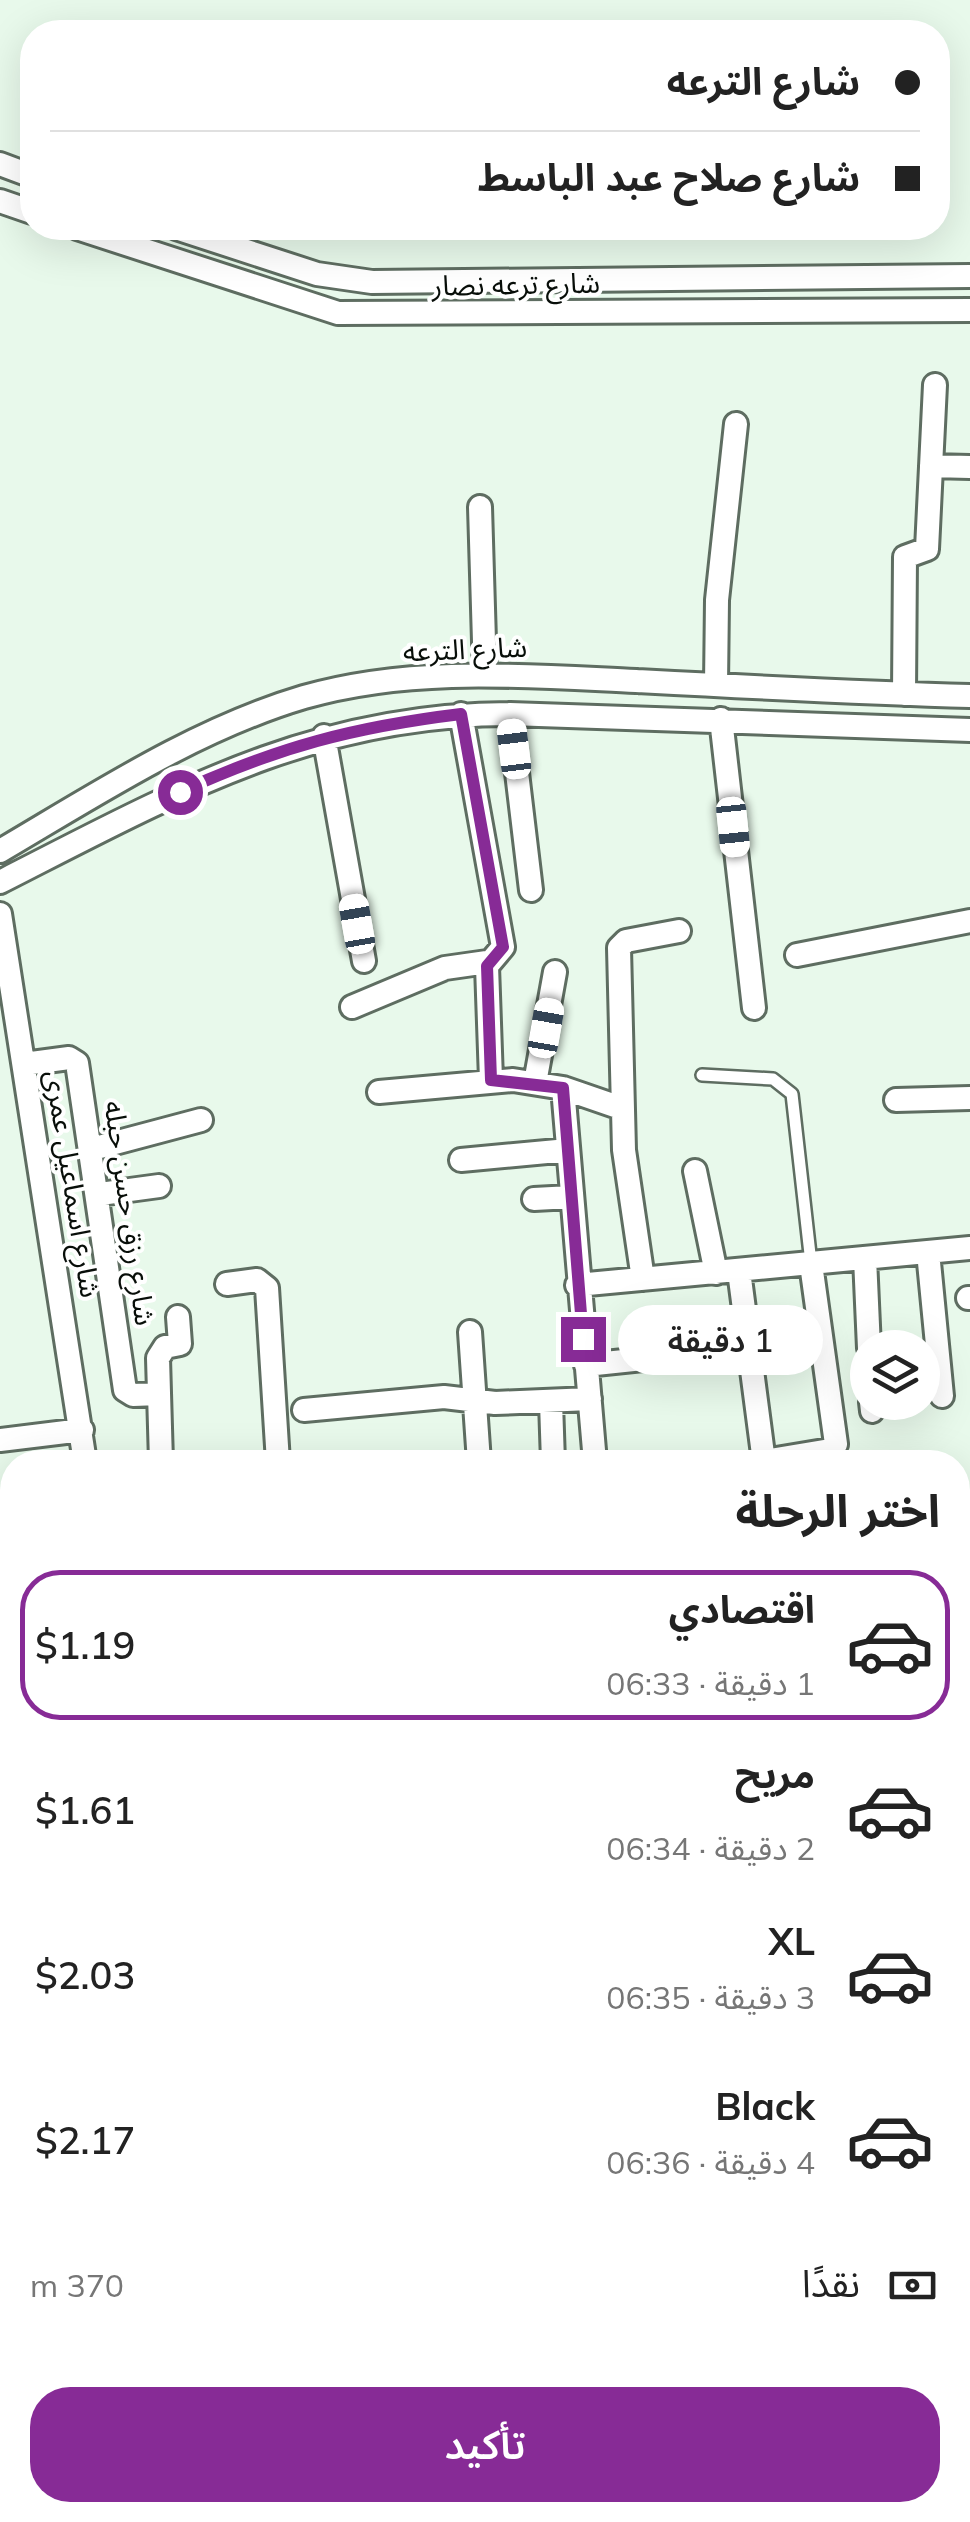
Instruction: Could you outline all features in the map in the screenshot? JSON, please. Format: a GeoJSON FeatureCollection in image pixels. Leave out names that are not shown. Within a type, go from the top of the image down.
{"type":"FeatureCollection","features":[{"type":"Feature","properties":{"kind":"street","name":"شارع ترعه نصار"},"geometry":{"type":"LineString","coordinates":[[114,240],[338,313],[970,310]]}},
{"type":"Feature","properties":{"kind":"street","name":"شارع ترعه نصار"},"geometry":{"type":"LineString","coordinates":[[213,240],[304,270],[372,282],[970,276]]}},
{"type":"Feature","properties":{"kind":"street"},"geometry":{"type":"LineString","coordinates":[[904,694],[906,557],[927,549],[935,385]]}},
{"type":"Feature","properties":{"kind":"street"},"geometry":{"type":"LineString","coordinates":[[716,685],[716,600],[736,424]]}},
{"type":"Feature","properties":{"kind":"street"},"geometry":{"type":"LineString","coordinates":[[931,466],[970,467]]}},
{"type":"Feature","properties":{"kind":"street"},"geometry":{"type":"LineString","coordinates":[[480,507],[486,675]]}},
{"type":"Feature","properties":{"kind":"street","name":"شارع الترعه"},"geometry":{"type":"LineString","coordinates":[[0,850],[223,728],[304,697],[371,683],[486,675],[970,696]]}},
{"type":"Feature","properties":{"kind":"street"},"geometry":{"type":"LineString","coordinates":[[352,1008],[446,968],[487,962],[503,947],[461,714]]}},
{"type":"Feature","properties":{"kind":"street"},"geometry":{"type":"LineString","coordinates":[[0,882],[240,764],[324,736],[461,714],[721,719],[970,730]]}},
{"type":"Feature","properties":{"kind":"street"},"geometry":{"type":"LineString","coordinates":[[510,714],[531,890]]}},
{"type":"Feature","properties":{"kind":"street"},"geometry":{"type":"LineString","coordinates":[[721,719],[754,1008]]}},
{"type":"Feature","properties":{"kind":"street"},"geometry":{"type":"LineString","coordinates":[[324,736],[364,961]]}},
{"type":"Feature","properties":{"kind":"street","name":"شارع اسماعيل عمرى"},"geometry":{"type":"LineString","coordinates":[[0,914],[84,1450]]}},
{"type":"Feature","properties":{"kind":"street"},"geometry":{"type":"LineString","coordinates":[[797,955],[970,921]]}},
{"type":"Feature","properties":{"kind":"street"},"geometry":{"type":"LineString","coordinates":[[643,1280],[621,1108],[621,943],[679,931]]}},
{"type":"Feature","properties":{"kind":"street"},"geometry":{"type":"LineString","coordinates":[[487,962],[491,1080]]}},
{"type":"Feature","properties":{"kind":"street"},"geometry":{"type":"LineString","coordinates":[[535,1083],[555,972]]}},
{"type":"Feature","properties":{"kind":"street","name":"شارع رزق حسن حبله"},"geometry":{"type":"LineString","coordinates":[[24,1064],[69,1058],[77,1063],[100,1194],[125,1390],[133,1396],[160,1394]]}},
{"type":"Feature","properties":{"kind":"street"},"geometry":{"type":"LineString","coordinates":[[379,1092],[491,1080],[563,1088],[621,1108]]}},
{"type":"Feature","properties":{"kind":"street"},"geometry":{"type":"LineString","coordinates":[[563,1088],[594,1450]]}},
{"type":"Feature","properties":{"kind":"street"},"geometry":{"type":"LineString","coordinates":[[896,1100],[970,1098]]}},
{"type":"Feature","properties":{"kind":"street"},"geometry":{"type":"LineString","coordinates":[[92,1149],[201,1120]]}},
{"type":"Feature","properties":{"kind":"street"},"geometry":{"type":"LineString","coordinates":[[461,1160],[568,1150]]}},
{"type":"Feature","properties":{"kind":"street"},"geometry":{"type":"LineString","coordinates":[[695,1172],[728,1272],[762,1450]]}},
{"type":"Feature","properties":{"kind":"street"},"geometry":{"type":"LineString","coordinates":[[100,1194],[159,1186]]}},
{"type":"Feature","properties":{"kind":"street"},"geometry":{"type":"LineString","coordinates":[[534,1199],[571,1197]]}},
{"type":"Feature","properties":{"kind":"street"},"geometry":{"type":"LineString","coordinates":[[577,1286],[970,1248]]}},
{"type":"Feature","properties":{"kind":"street"},"geometry":{"type":"LineString","coordinates":[[928,1252],[942,1396]]}},
{"type":"Feature","properties":{"kind":"street"},"geometry":{"type":"LineString","coordinates":[[865,1258],[868,1330]]}},
{"type":"Feature","properties":{"kind":"street"},"geometry":{"type":"LineString","coordinates":[[811,1264],[836,1444],[830,1450]]}},
{"type":"Feature","properties":{"kind":"street"},"geometry":{"type":"LineString","coordinates":[[227,1284],[256,1280],[266,1288],[277,1450]]}},
{"type":"Feature","properties":{"kind":"street"},"geometry":{"type":"LineString","coordinates":[[161,1450],[158,1358],[165,1347],[180,1344],[178,1317]]}},
{"type":"Feature","properties":{"kind":"street"},"geometry":{"type":"LineString","coordinates":[[470,1332],[478,1450]]}},
{"type":"Feature","properties":{"kind":"street"},"geometry":{"type":"LineString","coordinates":[[586,1365],[681,1356]]}},
{"type":"Feature","properties":{"kind":"street"},"geometry":{"type":"LineString","coordinates":[[304,1410],[444,1397],[476,1401],[590,1399]]}},
{"type":"Feature","properties":{"kind":"street"},"geometry":{"type":"LineString","coordinates":[[550,1402],[552,1450]]}},
{"type":"Feature","properties":{"kind":"street"},"geometry":{"type":"LineString","coordinates":[[0,1440],[82,1430]]}},
{"type":"Feature","properties":{"kind":"lane"},"geometry":{"type":"LineString","coordinates":[[702,1075],[773,1079],[792,1094],[811,1264]]}},
{"type":"Feature","properties":{"kind":"route"},"geometry":{"type":"LineString","coordinates":[[180,792],[240,764],[324,736],[461,714],[503,947],[487,962],[491,1080],[563,1088],[583,1339]]}}]}
